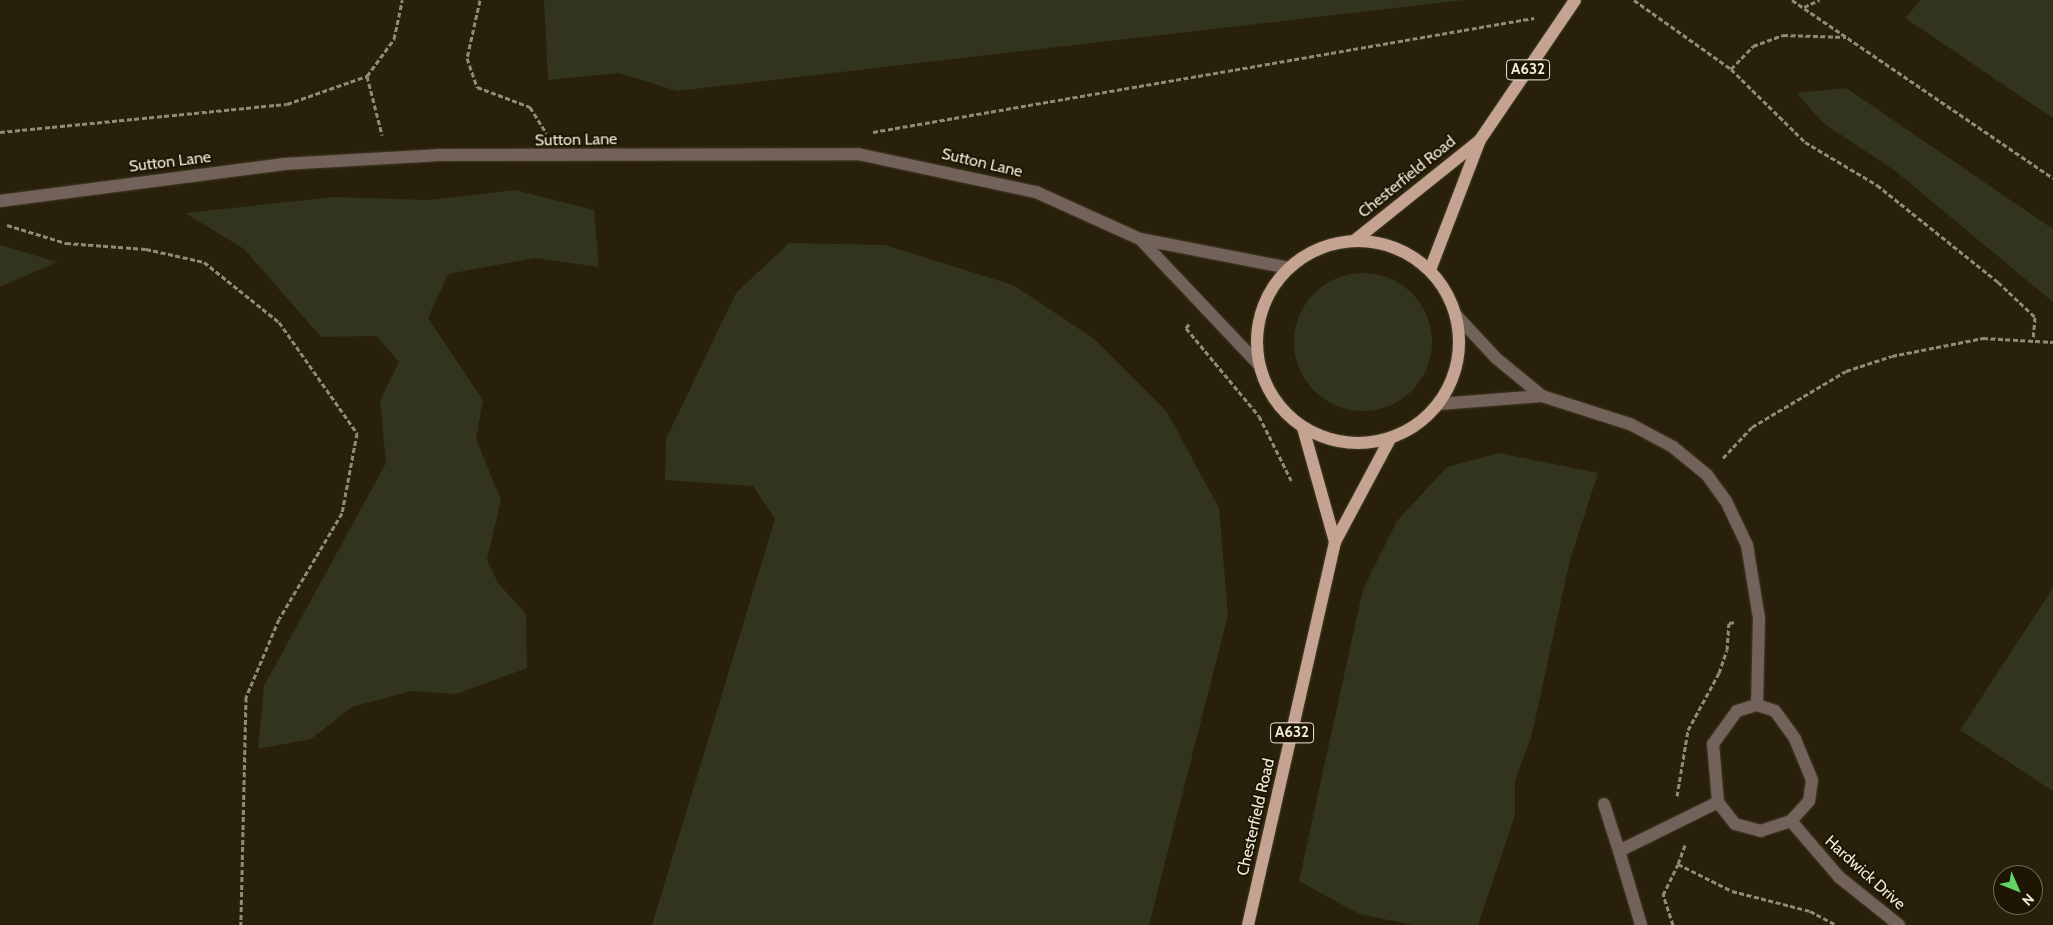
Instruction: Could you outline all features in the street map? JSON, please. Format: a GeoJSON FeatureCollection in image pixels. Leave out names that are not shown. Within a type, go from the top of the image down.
{"type":"FeatureCollection","features":[{"type":"Feature","properties":{"kind":"main road","name":"Chesterfield Road"},"geometry":{"type":"LineString","coordinates":[[1430,270],[1480,140],[1574,0]]}},
{"type":"Feature","properties":{"kind":"main road","name":"Chesterfield Road"},"geometry":{"type":"LineString","coordinates":[[1354,240],[1480,140]]}},
{"type":"Feature","properties":{"kind":"main road"},"geometry":{"type":"LineString","coordinates":[[1354,240],[1395,248],[1430,270],[1456,315],[1458,362],[1438,404],[1416,425],[1390,439],[1350,442],[1303,428],[1278,404],[1259,365],[1261,312],[1272,288],[1289,268],[1316,251],[1354,240]]}},
{"type":"Feature","properties":{"kind":"main road","name":"A632"},"geometry":{"type":"LineString","coordinates":[[1303,428],[1317,482]]}},
{"type":"Feature","properties":{"kind":"main road","name":"Chesterfield Road"},"geometry":{"type":"LineString","coordinates":[[1248,925],[1335,542],[1390,439]]}},
{"type":"Feature","properties":{"kind":"main road","name":"Chesterfield Road"},"geometry":{"type":"LineString","coordinates":[[1317,482],[1335,542]]}},
{"type":"Feature","properties":{"kind":"street","name":"Sutton Lane"},"geometry":{"type":"LineString","coordinates":[[1,201],[283,164],[437,155],[553,158],[858,154],[1036,192],[1140,239],[1289,268]]}},
{"type":"Feature","properties":{"kind":"street","name":"Sutton Lane"},"geometry":{"type":"LineString","coordinates":[[1140,239],[1259,365]]}},
{"type":"Feature","properties":{"kind":"street"},"geometry":{"type":"LineString","coordinates":[[1456,315],[1496,358],[1542,396],[1630,424],[1673,447],[1707,475],[1726,501],[1747,545],[1759,618],[1757,705]]}},
{"type":"Feature","properties":{"kind":"street"},"geometry":{"type":"LineString","coordinates":[[1438,404],[1542,396]]}},
{"type":"Feature","properties":{"kind":"street"},"geometry":{"type":"LineString","coordinates":[[1757,705],[1775,711],[1795,739],[1812,780],[1810,801],[1791,821],[1761,831],[1735,824],[1718,802],[1713,744],[1737,711],[1757,705]]}},
{"type":"Feature","properties":{"kind":"street"},"geometry":{"type":"LineString","coordinates":[[1618,851],[1718,802]]}},
{"type":"Feature","properties":{"kind":"street"},"geometry":{"type":"LineString","coordinates":[[1604,804],[1641,925]]}},
{"type":"Feature","properties":{"kind":"street","name":"Hardwick Drive"},"geometry":{"type":"LineString","coordinates":[[1791,821],[1839,876],[1899,925]]}},
{"type":"Feature","properties":{"kind":"path"},"geometry":{"type":"LineString","coordinates":[[0,132],[287,104],[367,76],[394,39],[402,0]]}},
{"type":"Feature","properties":{"kind":"path"},"geometry":{"type":"LineString","coordinates":[[480,0],[467,58],[477,87],[530,107],[544,127],[553,158]]}},
{"type":"Feature","properties":{"kind":"path"},"geometry":{"type":"LineString","coordinates":[[1634,0],[1731,69],[1805,142],[1877,185],[1998,282],[2035,317],[2033,339]]}},
{"type":"Feature","properties":{"kind":"path"},"geometry":{"type":"LineString","coordinates":[[1792,0],[2053,178]]}},
{"type":"Feature","properties":{"kind":"path"},"geometry":{"type":"LineString","coordinates":[[1804,8],[1820,0]]}},
{"type":"Feature","properties":{"kind":"path"},"geometry":{"type":"LineString","coordinates":[[858,154],[870,133],[1567,12]]}},
{"type":"Feature","properties":{"kind":"path"},"geometry":{"type":"LineString","coordinates":[[1731,69],[1753,46],[1783,35],[1847,37]]}},
{"type":"Feature","properties":{"kind":"path"},"geometry":{"type":"LineString","coordinates":[[367,76],[388,158]]}},
{"type":"Feature","properties":{"kind":"path"},"geometry":{"type":"LineString","coordinates":[[1,201],[2,223],[66,243],[146,250],[204,262],[279,322],[357,434],[342,513],[279,619],[246,697],[241,925]]}},
{"type":"Feature","properties":{"kind":"path"},"geometry":{"type":"LineString","coordinates":[[1204,307],[1186,328],[1259,416],[1294,487],[1317,482]]}},
{"type":"Feature","properties":{"kind":"path"},"geometry":{"type":"LineString","coordinates":[[1707,475],[1752,427],[1846,371],[1892,356],[1983,338],[2033,339],[2053,342]]}},
{"type":"Feature","properties":{"kind":"path"},"geometry":{"type":"LineString","coordinates":[[1673,925],[1663,895],[1678,864]]}},
{"type":"Feature","properties":{"kind":"green space"},"geometry":{"type":"Polygon","coordinates":[[[544,0],[1464,0],[677,91],[619,73],[548,80],[544,0]]]}},
{"type":"Feature","properties":{"kind":"green space"},"geometry":{"type":"Polygon","coordinates":[[[1921,0],[2053,0],[2053,118],[1905,18],[1921,0]]]}},
{"type":"Feature","properties":{"kind":"green space"},"geometry":{"type":"Polygon","coordinates":[[[1846,88],[2053,229],[2053,302],[1894,170],[1823,123],[1797,93],[1846,88]]]}},
{"type":"Feature","properties":{"kind":"green space"},"geometry":{"type":"Polygon","coordinates":[[[515,190],[594,210],[599,267],[535,258],[448,274],[428,318],[483,400],[476,439],[501,500],[487,560],[498,583],[526,614],[527,668],[456,694],[411,691],[352,707],[311,739],[258,749],[264,686],[386,463],[380,401],[399,362],[376,336],[321,337],[244,249],[185,213],[334,197],[430,200],[515,190]]]}},
{"type":"Feature","properties":{"kind":"green space"},"geometry":{"type":"Polygon","coordinates":[[[789,243],[885,245],[1013,285],[1094,339],[1167,412],[1219,508],[1228,615],[1149,925],[652,925],[775,519],[753,486],[665,480],[666,439],[736,293],[789,243]]]}},
{"type":"Feature","properties":{"kind":"green space"},"geometry":{"type":"Polygon","coordinates":[[[0,245],[57,262],[0,287],[0,245]]]}},
{"type":"Feature","properties":{"kind":"green space"},"geometry":{"type":"Polygon","coordinates":[[[1363,273],[1377,274],[1390,278],[1412,293],[1427,315],[1431,328],[1431,356],[1427,369],[1412,391],[1390,406],[1377,410],[1363,411],[1349,410],[1336,406],[1314,391],[1299,369],[1295,356],[1294,342],[1295,328],[1299,315],[1314,293],[1336,278],[1349,274],[1363,273]]]}},
{"type":"Feature","properties":{"kind":"green space"},"geometry":{"type":"Polygon","coordinates":[[[1499,453],[1598,473],[1570,560],[1531,738],[1515,780],[1515,815],[1478,925],[1413,925],[1359,914],[1299,881],[1363,589],[1397,521],[1447,467],[1499,453]]]}},
{"type":"Feature","properties":{"kind":"green space"},"geometry":{"type":"Polygon","coordinates":[[[2053,588],[2053,791],[1960,730],[2053,588]]]}}]}
